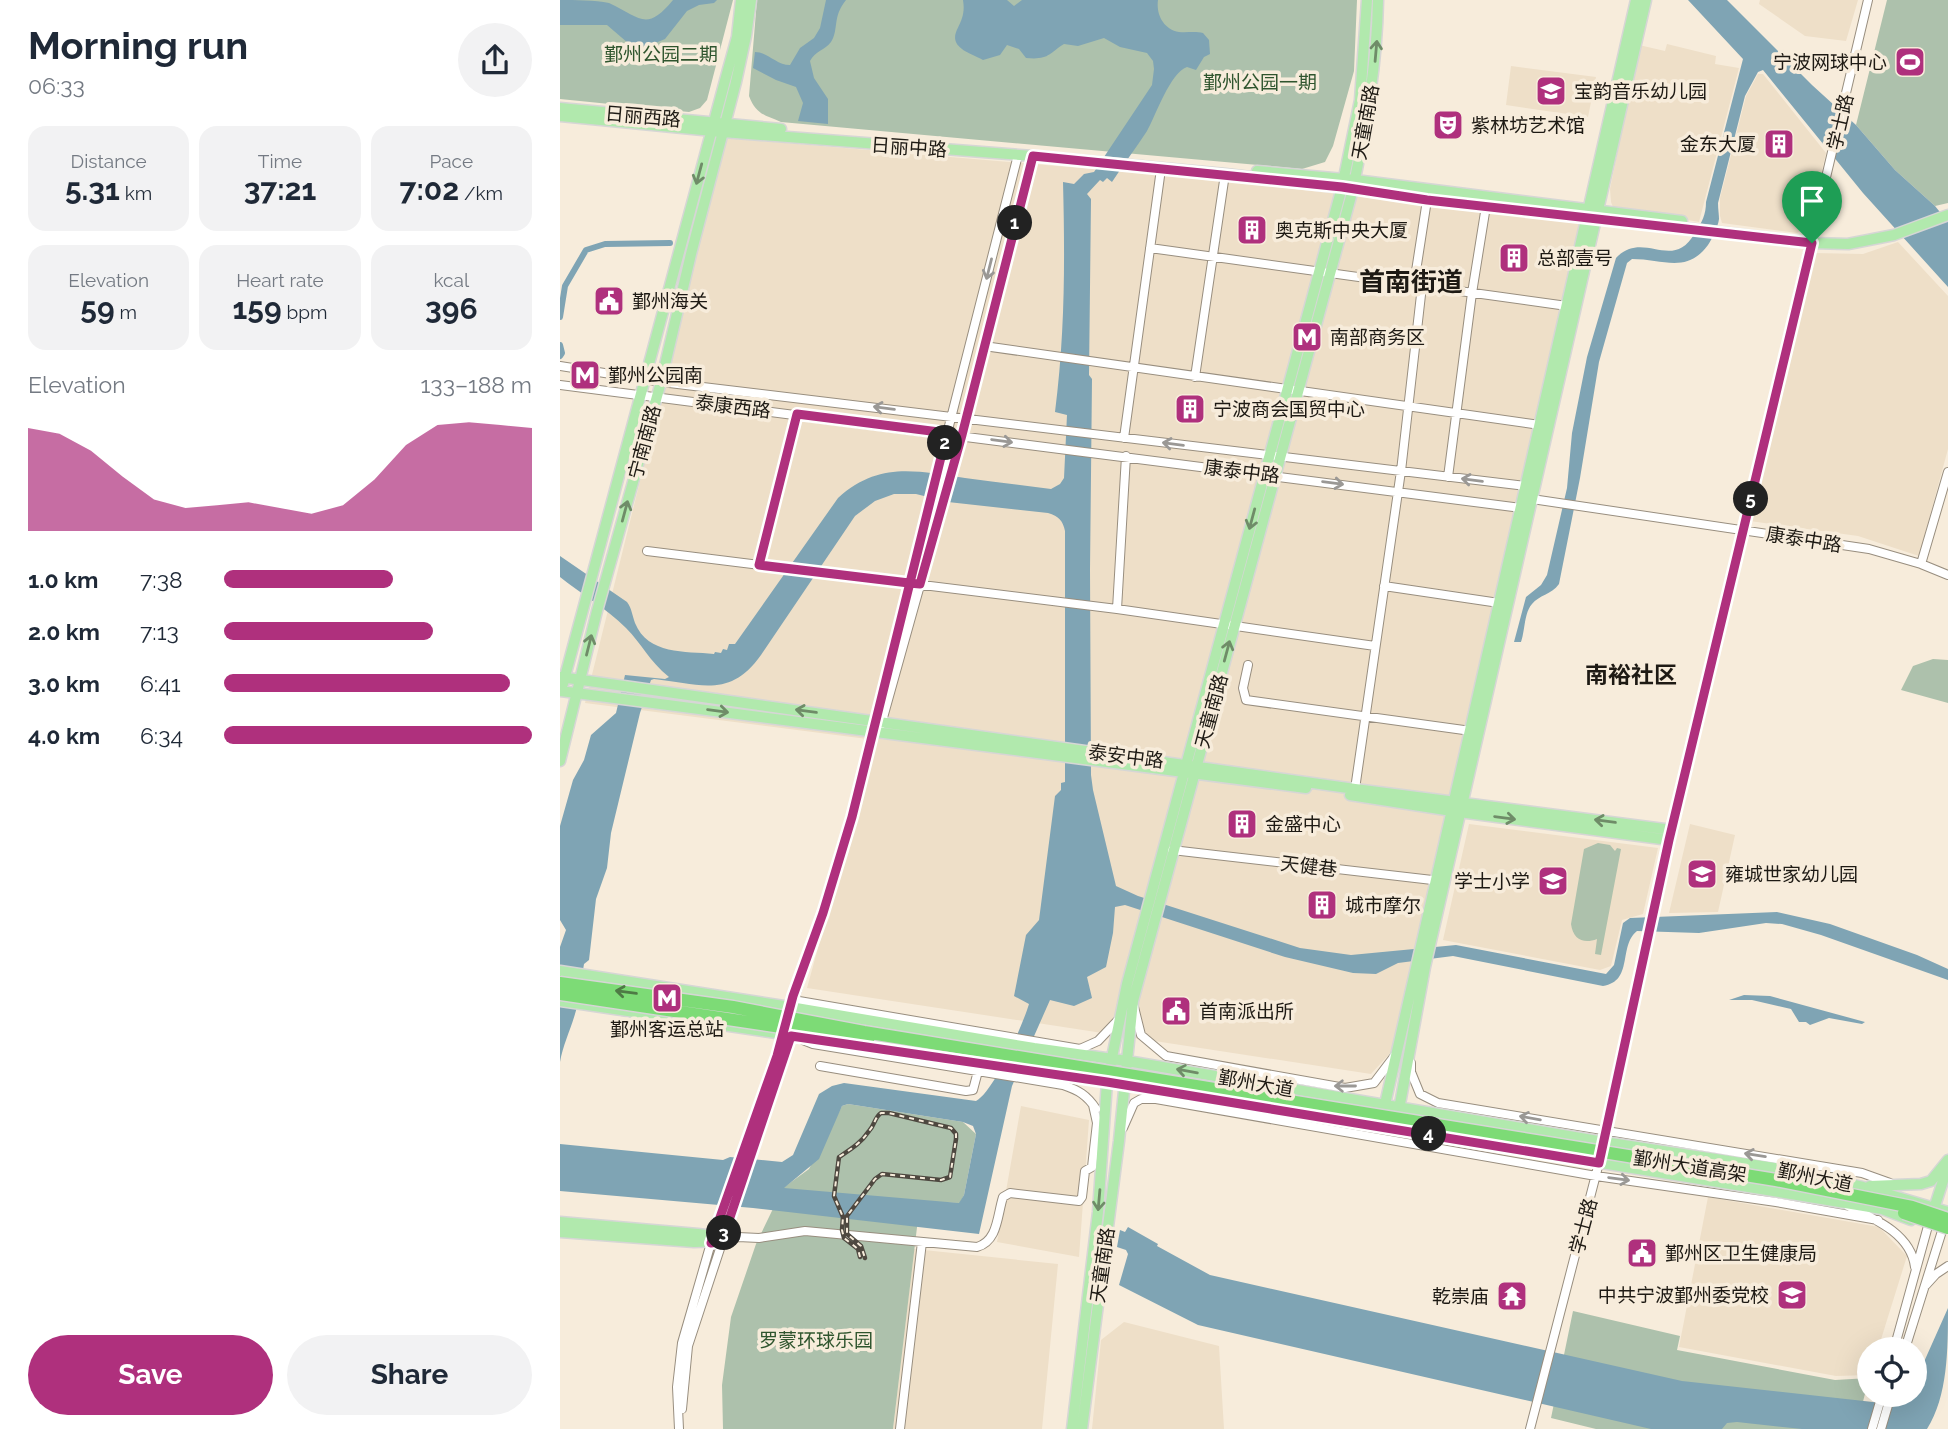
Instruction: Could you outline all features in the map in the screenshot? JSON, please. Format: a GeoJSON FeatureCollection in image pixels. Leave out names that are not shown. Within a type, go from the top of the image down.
{"type":"FeatureCollection","features":[{"type":"Feature","properties":{"kind":"highway","name":"鄞州大道高架"},"geometry":{"type":"LineString","coordinates":[[560,983],[733,1007],[864,1032],[1776,1180],[1912,1207],[1947,1228]]}},
{"type":"Feature","properties":{"kind":"highway","name":"鄞州大道高架"},"geometry":{"type":"LineString","coordinates":[[560,994],[1585,1155],[1895,1210],[1947,1228]]}},
{"type":"Feature","properties":{"kind":"main road"},"geometry":{"type":"LineString","coordinates":[[741,0],[741,36]]}},
{"type":"Feature","properties":{"kind":"main road","name":"宁南南路"},"geometry":{"type":"LineString","coordinates":[[560,692],[643,379],[718,127],[751,0]]}},
{"type":"Feature","properties":{"kind":"main road","name":"天童南路"},"geometry":{"type":"LineString","coordinates":[[1348,184],[1360,100],[1367,0]]}},
{"type":"Feature","properties":{"kind":"main road","name":"天童南路"},"geometry":{"type":"LineString","coordinates":[[1072,1429],[1098,1212],[1107,1082],[1127,984],[1191,768],[1371,100],[1377,45],[1378,0]]}},
{"type":"Feature","properties":{"kind":"main road"},"geometry":{"type":"LineString","coordinates":[[1380,1126],[1532,499],[1636,0]]}},
{"type":"Feature","properties":{"kind":"main road"},"geometry":{"type":"LineString","coordinates":[[1458,807],[1471,731],[1567,306],[1593,214],[1646,0]]}},
{"type":"Feature","properties":{"kind":"main road","name":"宁南南路"},"geometry":{"type":"LineString","coordinates":[[560,761],[597,611],[661,382],[718,127],[736,82],[741,36]]}},
{"type":"Feature","properties":{"kind":"main road","name":"日丽西路"},"geometry":{"type":"LineString","coordinates":[[560,108],[718,127]]}},
{"type":"Feature","properties":{"kind":"main road","name":"日丽西路"},"geometry":{"type":"LineString","coordinates":[[560,116],[718,127]]}},
{"type":"Feature","properties":{"kind":"main road","name":"日丽中路"},"geometry":{"type":"LineString","coordinates":[[718,127],[802,132],[831,138]]}},
{"type":"Feature","properties":{"kind":"main road","name":"日丽中路"},"geometry":{"type":"LineString","coordinates":[[718,127],[787,136],[1096,160]]}},
{"type":"Feature","properties":{"kind":"main road"},"geometry":{"type":"LineString","coordinates":[[1019,152],[1348,184],[1848,244],[1894,235],[1948,215]]}},
{"type":"Feature","properties":{"kind":"main road"},"geometry":{"type":"LineString","coordinates":[[1126,163],[1161,169],[1348,184],[1427,200],[1593,214]]}},
{"type":"Feature","properties":{"kind":"main road","name":"泰安中路"},"geometry":{"type":"LineString","coordinates":[[562,678],[619,684],[876,728]]}},
{"type":"Feature","properties":{"kind":"main road","name":"泰安中路"},"geometry":{"type":"LineString","coordinates":[[560,692],[1068,752],[1355,789],[1458,807]]}},
{"type":"Feature","properties":{"kind":"main road","name":"天童南路"},"geometry":{"type":"LineString","coordinates":[[1082,1429],[1119,1141],[1133,1001],[1191,768]]}},
{"type":"Feature","properties":{"kind":"main road","name":"泰安中路"},"geometry":{"type":"LineString","coordinates":[[1191,768],[1671,835]]}},
{"type":"Feature","properties":{"kind":"main road"},"geometry":{"type":"LineString","coordinates":[[1396,1128],[1441,881]]}},
{"type":"Feature","properties":{"kind":"main road","name":"鄞州大道"},"geometry":{"type":"LineString","coordinates":[[560,971],[1035,1044],[1399,1109],[1605,1137],[1788,1170],[1863,1187],[1948,1212]]}},
{"type":"Feature","properties":{"kind":"main road","name":"鄞州大道"},"geometry":{"type":"LineString","coordinates":[[560,1001],[994,1070],[1107,1082],[1396,1128],[1882,1209],[1928,1226],[1947,1228]]}},
{"type":"Feature","properties":{"kind":"main road"},"geometry":{"type":"LineString","coordinates":[[1863,1187],[1921,1184],[1931,1181],[1948,1163]]}},
{"type":"Feature","properties":{"kind":"main road"},"geometry":{"type":"LineString","coordinates":[[1928,1226],[1948,1163]]}},
{"type":"Feature","properties":{"kind":"main road"},"geometry":{"type":"LineString","coordinates":[[1947,1228],[1948,1212]]}},
{"type":"Feature","properties":{"kind":"main road"},"geometry":{"type":"LineString","coordinates":[[560,1222],[715,1240]]}},
{"type":"Feature","properties":{"kind":"main road"},"geometry":{"type":"LineString","coordinates":[[560,1232],[715,1240]]}},
{"type":"Feature","properties":{"kind":"street","name":"学士路"},"geometry":{"type":"LineString","coordinates":[[1530,1429],[1596,1176],[1654,908],[1814,241],[1868,0]]}},
{"type":"Feature","properties":{"kind":"street"},"geometry":{"type":"LineString","coordinates":[[876,728],[909,583],[1019,152]]}},
{"type":"Feature","properties":{"kind":"street"},"geometry":{"type":"LineString","coordinates":[[684,1429],[682,1389],[688,1346],[715,1240],[732,1211],[751,1155],[787,1035],[797,989],[852,817],[962,435],[1033,156]]}},
{"type":"Feature","properties":{"kind":"street"},"geometry":{"type":"LineString","coordinates":[[1124,438],[1161,169]]}},
{"type":"Feature","properties":{"kind":"street"},"geometry":{"type":"LineString","coordinates":[[1195,377],[1225,174]]}},
{"type":"Feature","properties":{"kind":"street"},"geometry":{"type":"LineString","coordinates":[[1355,789],[1409,407],[1427,200]]}},
{"type":"Feature","properties":{"kind":"street"},"geometry":{"type":"LineString","coordinates":[[1448,477],[1486,206]]}},
{"type":"Feature","properties":{"kind":"street"},"geometry":{"type":"LineString","coordinates":[[1150,248],[1567,306]]}},
{"type":"Feature","properties":{"kind":"street"},"geometry":{"type":"LineString","coordinates":[[984,346],[1292,392],[1540,425]]}},
{"type":"Feature","properties":{"kind":"street","name":"泰康西路"},"geometry":{"type":"LineString","coordinates":[[560,366],[661,382],[952,416]]}},
{"type":"Feature","properties":{"kind":"street","name":"泰康西路"},"geometry":{"type":"LineString","coordinates":[[560,385],[947,433]]}},
{"type":"Feature","properties":{"kind":"street"},"geometry":{"type":"LineString","coordinates":[[759,565],[797,414]]}},
{"type":"Feature","properties":{"kind":"street","name":"康泰中路"},"geometry":{"type":"LineString","coordinates":[[952,416],[1526,486]]}},
{"type":"Feature","properties":{"kind":"street","name":"康泰中路"},"geometry":{"type":"LineString","coordinates":[[947,433],[1521,508]]}},
{"type":"Feature","properties":{"kind":"street"},"geometry":{"type":"LineString","coordinates":[[1117,608],[1126,456]]}},
{"type":"Feature","properties":{"kind":"street"},"geometry":{"type":"LineString","coordinates":[[1920,564],[1948,472]]}},
{"type":"Feature","properties":{"kind":"street"},"geometry":{"type":"LineString","coordinates":[[1521,508],[1532,499],[1526,486]]}},
{"type":"Feature","properties":{"kind":"street","name":"康泰中路"},"geometry":{"type":"LineString","coordinates":[[1532,499],[1869,549],[1948,575]]}},
{"type":"Feature","properties":{"kind":"street"},"geometry":{"type":"LineString","coordinates":[[647,551],[1117,608],[1375,646]]}},
{"type":"Feature","properties":{"kind":"street"},"geometry":{"type":"LineString","coordinates":[[1384,586],[1499,603]]}},
{"type":"Feature","properties":{"kind":"street"},"geometry":{"type":"LineString","coordinates":[[1248,665],[1243,688],[1246,700],[1471,731]]}},
{"type":"Feature","properties":{"kind":"street","name":"天健巷"},"geometry":{"type":"LineString","coordinates":[[1172,850],[1441,881]]}},
{"type":"Feature","properties":{"kind":"street"},"geometry":{"type":"LineString","coordinates":[[1133,1001],[1141,1035],[1166,1056],[1345,1088],[1374,1083],[1397,1052]]}},
{"type":"Feature","properties":{"kind":"street"},"geometry":{"type":"LineString","coordinates":[[1035,1044],[1080,1049],[1098,1041],[1114,1026],[1122,1013]]}},
{"type":"Feature","properties":{"kind":"street"},"geometry":{"type":"LineString","coordinates":[[787,1035],[813,1044],[978,1071],[994,1070]]}},
{"type":"Feature","properties":{"kind":"street"},"geometry":{"type":"LineString","coordinates":[[679,1429],[677,1387],[682,1343],[787,1035]]}},
{"type":"Feature","properties":{"kind":"street","name":"鄞州大道"},"geometry":{"type":"LineString","coordinates":[[1410,1048],[1412,1072],[1420,1094],[1437,1102],[1605,1137],[1862,1173],[1893,1184]]}},
{"type":"Feature","properties":{"kind":"street"},"geometry":{"type":"LineString","coordinates":[[820,1066],[966,1091],[973,1090],[978,1071]]}},
{"type":"Feature","properties":{"kind":"street"},"geometry":{"type":"LineString","coordinates":[[1024,1074],[1077,1090],[1089,1098],[1104,1126],[1103,1138]]}},
{"type":"Feature","properties":{"kind":"street","name":"鄞州大道"},"geometry":{"type":"LineString","coordinates":[[1119,1141],[1134,1102],[1156,1099],[1596,1176],[1878,1220]]}},
{"type":"Feature","properties":{"kind":"street"},"geometry":{"type":"LineString","coordinates":[[715,1240],[759,1238],[805,1231],[977,1247],[987,1244],[992,1236],[1003,1197],[1010,1193],[1079,1201],[1082,1197],[1085,1171],[1092,1167],[1097,1123],[1094,1105]]}},
{"type":"Feature","properties":{"kind":"street"},"geometry":{"type":"LineString","coordinates":[[1842,1203],[1878,1220],[1902,1238],[1914,1258],[1915,1270]]}},
{"type":"Feature","properties":{"kind":"street"},"geometry":{"type":"LineString","coordinates":[[1897,1337],[1928,1226]]}},
{"type":"Feature","properties":{"kind":"street"},"geometry":{"type":"LineString","coordinates":[[1909,1337],[1924,1287],[1947,1228]]}},
{"type":"Feature","properties":{"kind":"street"},"geometry":{"type":"LineString","coordinates":[[900,1429],[922,1242]]}},
{"type":"Feature","properties":{"kind":"street"},"geometry":{"type":"LineString","coordinates":[[1924,1287],[1948,1266]]}},
{"type":"Feature","properties":{"kind":"street"},"geometry":{"type":"LineString","coordinates":[[1872,1429],[1878,1407]]}},
{"type":"Feature","properties":{"kind":"street"},"geometry":{"type":"LineString","coordinates":[[1881,1429],[1887,1407]]}},
{"type":"Feature","properties":{"kind":"shaded area"},"geometry":{"type":"Polygon","coordinates":[[[1760,0],[1858,0],[1846,41],[1805,36],[1759,4],[1760,0]]]}},
{"type":"Feature","properties":{"kind":"shaded area"},"geometry":{"type":"Polygon","coordinates":[[[1667,44],[1716,56],[1715,64],[1739,68],[1699,222],[1613,207],[1611,202],[1610,189],[1639,45],[1665,51],[1667,44]]]}},
{"type":"Feature","properties":{"kind":"shaded area","name":"宝韵音乐幼儿园"},"geometry":{"type":"Polygon","coordinates":[[[1511,66],[1596,77],[1588,117],[1506,105],[1511,66]]]}},
{"type":"Feature","properties":{"kind":"shaded area"},"geometry":{"type":"Polygon","coordinates":[[[1758,74],[1763,74],[1826,153],[1810,221],[1805,229],[1797,233],[1722,223],[1720,216],[1720,198],[1746,96],[1758,74]]]}},
{"type":"Feature","properties":{"kind":"shaded area","name":"南部商务区"},"geometry":{"type":"Polygon","coordinates":[[[725,138],[1211,179],[1581,223],[1392,1051],[1371,1074],[807,988],[875,740],[585,703],[725,138]]]}},
{"type":"Feature","properties":{"kind":"shaded area"},"geometry":{"type":"Polygon","coordinates":[[[1898,242],[1948,296],[1948,449],[1919,556],[1858,536],[1750,521],[1814,253],[1863,254],[1898,242]]]}},
{"type":"Feature","properties":{"kind":"shaded area","name":"学士小学"},"geometry":{"type":"Polygon","coordinates":[[[1469,824],[1658,848],[1643,914],[1622,920],[1611,966],[1600,970],[1443,940],[1469,824]]]}},
{"type":"Feature","properties":{"kind":"shaded area","name":"雍城世家幼儿园"},"geometry":{"type":"Polygon","coordinates":[[[1690,824],[1735,835],[1718,912],[1669,913],[1690,824]]]}},
{"type":"Feature","properties":{"kind":"shaded area"},"geometry":{"type":"Polygon","coordinates":[[[1021,1106],[1089,1120],[1079,1257],[997,1242],[1021,1106]]]}},
{"type":"Feature","properties":{"kind":"shaded area","name":"中共宁波鄞州委党校"},"geometry":{"type":"Polygon","coordinates":[[[1708,1197],[1879,1227],[1907,1256],[1882,1337],[1857,1337],[1857,1375],[1836,1376],[1679,1347],[1708,1197]]]}},
{"type":"Feature","properties":{"kind":"shaded area"},"geometry":{"type":"Polygon","coordinates":[[[914,1249],[1058,1264],[1042,1429],[893,1429],[914,1249]]]}},
{"type":"Feature","properties":{"kind":"shaded area"},"geometry":{"type":"Polygon","coordinates":[[[1124,1322],[1219,1346],[1224,1429],[1092,1429],[1101,1340],[1124,1322]]]}},
{"type":"Feature","properties":{"kind":"green space","name":"鄞州公园二期"},"geometry":{"type":"Polygon","coordinates":[[[560,0],[733,0],[707,100],[700,108],[689,112],[560,99],[560,0]]]}},
{"type":"Feature","properties":{"kind":"green space","name":"鄞州公园一期"},"geometry":{"type":"Polygon","coordinates":[[[757,0],[1357,0],[1354,71],[1333,146],[1325,162],[1302,169],[781,122],[758,110],[749,96],[757,0]]]}},
{"type":"Feature","properties":{"kind":"green space","name":"宁波网球中心"},"geometry":{"type":"Polygon","coordinates":[[[1887,0],[1948,0],[1948,203],[1935,206],[1895,170],[1856,125],[1887,0]]]}},
{"type":"Feature","properties":{"kind":"green space"},"geometry":{"type":"Polygon","coordinates":[[[1933,659],[1948,660],[1948,703],[1901,690],[1913,666],[1933,659]]]}},
{"type":"Feature","properties":{"kind":"green space"},"geometry":{"type":"Polygon","coordinates":[[[1598,843],[1610,845],[1615,851],[1617,848],[1621,849],[1601,955],[1595,954],[1597,939],[1580,939],[1574,934],[1571,924],[1584,849],[1598,843]]]}},
{"type":"Feature","properties":{"kind":"green space","name":"罗蒙环球乐园"},"geometry":{"type":"Polygon","coordinates":[[[848,1104],[963,1122],[976,1134],[960,1203],[920,1202],[893,1429],[723,1429],[722,1385],[731,1317],[756,1244],[783,1188],[809,1169],[842,1106],[848,1104]]]}},
{"type":"Feature","properties":{"kind":"green space"},"geometry":{"type":"Polygon","coordinates":[[[1573,1311],[1680,1336],[1677,1350],[1835,1380],[1857,1379],[1857,1407],[1862,1407],[1856,1429],[1596,1429],[1551,1418],[1573,1311]]]}},
{"type":"Feature","properties":{"kind":"water"},"geometry":{"type":"Polygon","coordinates":[[[560,0],[609,3],[636,17],[649,19],[664,10],[673,0],[717,0],[687,11],[665,39],[646,47],[628,43],[607,25],[560,25],[560,0]]]}},
{"type":"Feature","properties":{"kind":"water"},"geometry":{"type":"Polygon","coordinates":[[[826,0],[846,0],[839,12],[831,42],[810,61],[814,78],[828,99],[828,124],[798,121],[803,103],[796,87],[753,68],[755,52],[790,65],[800,48],[814,38],[820,28],[826,0]]]}},
{"type":"Feature","properties":{"kind":"water"},"geometry":{"type":"Polygon","coordinates":[[[963,0],[1007,0],[1014,6],[1022,0],[1158,0],[1158,10],[1169,28],[1179,32],[1203,33],[1209,40],[1210,54],[1204,57],[1196,70],[1187,67],[1175,77],[1147,131],[1112,182],[1107,178],[1103,182],[1100,180],[1087,194],[1091,199],[1091,775],[1116,886],[1138,896],[1300,948],[1351,955],[1456,945],[1606,974],[1614,965],[1623,923],[1630,918],[1777,912],[1830,924],[1917,955],[1948,969],[1948,980],[1821,935],[1782,924],[1766,923],[1699,933],[1637,931],[1631,937],[1619,977],[1613,983],[1603,986],[1453,956],[1398,963],[1376,974],[1353,973],[1285,957],[1125,905],[1115,907],[1106,967],[1087,977],[1092,998],[1074,1006],[1050,1000],[1012,1086],[979,1234],[753,1208],[560,1191],[560,1144],[723,1160],[730,1157],[782,1162],[793,1155],[819,1094],[832,1086],[844,1083],[976,1101],[999,1072],[1029,1004],[1014,996],[1026,935],[1039,920],[1055,796],[1061,790],[1061,783],[1065,782],[1064,527],[1058,517],[1048,513],[948,502],[916,494],[894,494],[875,501],[855,516],[761,655],[738,678],[713,685],[651,680],[640,713],[611,833],[607,868],[596,899],[589,960],[584,964],[577,1008],[560,1062],[560,947],[566,930],[560,920],[560,826],[573,780],[584,760],[591,735],[616,713],[625,675],[665,679],[669,677],[618,621],[560,577],[560,556],[627,602],[635,623],[649,641],[680,651],[721,653],[723,649],[727,650],[729,644],[735,644],[838,498],[868,478],[914,471],[1051,489],[1064,478],[1067,415],[1055,412],[1064,297],[1063,182],[1074,184],[1084,174],[1094,172],[1152,85],[1153,61],[1147,53],[1120,47],[1104,38],[1078,46],[1064,44],[1039,58],[1026,58],[1019,49],[1007,45],[1000,55],[983,60],[964,50],[956,41],[963,14],[963,0]],[[848,1104],[842,1106],[819,1159],[784,1188],[959,1203],[964,1195],[976,1134],[973,1126],[963,1122],[848,1104]]]}},
{"type":"Feature","properties":{"kind":"water"},"geometry":{"type":"Polygon","coordinates":[[[1688,0],[1727,0],[1856,125],[1895,170],[1935,206],[1948,222],[1948,287],[1863,193],[1763,70],[1758,72],[1745,96],[1718,203],[1719,219],[1708,245],[1700,254],[1683,262],[1632,259],[1627,263],[1599,362],[1559,584],[1532,604],[1527,612],[1521,642],[1514,642],[1526,597],[1541,585],[1547,575],[1567,488],[1572,433],[1587,357],[1616,258],[1626,250],[1637,247],[1677,250],[1686,244],[1704,215],[1743,59],[1688,0]]]}},
{"type":"Feature","properties":{"kind":"water"},"geometry":{"type":"Polygon","coordinates":[[[1744,995],[1770,996],[1865,1022],[1862,1024],[1829,1018],[1810,1025],[1799,1022],[1791,1009],[1752,1000],[1729,1000],[1744,995]]]}},
{"type":"Feature","properties":{"kind":"water"},"geometry":{"type":"Polygon","coordinates":[[[1128,1227],[1210,1275],[1682,1381],[1857,1400],[1857,1407],[1927,1407],[1927,1355],[1948,1308],[1943,1387],[1927,1429],[1802,1429],[1737,1422],[1727,1423],[1722,1429],[1651,1429],[1198,1325],[1119,1285],[1128,1254],[1126,1250],[1117,1247],[1120,1230],[1125,1232],[1128,1227]]]}},
{"type":"Feature","properties":{"kind":"waterway"},"geometry":{"type":"LineString","coordinates":[[560,317],[565,286],[586,250],[605,244],[670,243]]}},
{"type":"Feature","properties":{"kind":"waterway"},"geometry":{"type":"LineString","coordinates":[[560,345],[560,356]]}},
{"type":"Feature","properties":{"kind":"railway"},"geometry":{"type":"LineString","coordinates":[[860,1257],[858,1249],[844,1238],[843,1217],[834,1196],[839,1157],[863,1139],[881,1113],[951,1128],[956,1139],[950,1177],[941,1180],[882,1174],[875,1179],[847,1216],[847,1234],[861,1246],[865,1258]]}},
{"type":"Feature","properties":{"kind":"place","name":"宁波网球中心"},"geometry":{"type":"Point","coordinates":[1910,62]}},
{"type":"Feature","properties":{"kind":"place","name":"宝韵音乐幼儿园"},"geometry":{"type":"Point","coordinates":[1551,91]}},
{"type":"Feature","properties":{"kind":"place","name":"紫林坊艺术馆"},"geometry":{"type":"Point","coordinates":[1448,125]}},
{"type":"Feature","properties":{"kind":"place","name":"金东大厦"},"geometry":{"type":"Point","coordinates":[1779,144]}},
{"type":"Feature","properties":{"kind":"place","name":"奥克斯中央大厦"},"geometry":{"type":"Point","coordinates":[1252,230]}},
{"type":"Feature","properties":{"kind":"place","name":"总部壹号"},"geometry":{"type":"Point","coordinates":[1514,258]}},
{"type":"Feature","properties":{"kind":"place","name":"鄞州海关"},"geometry":{"type":"Point","coordinates":[609,301]}},
{"type":"Feature","properties":{"kind":"place","name":"南部商务区"},"geometry":{"type":"Point","coordinates":[1307,337]}},
{"type":"Feature","properties":{"kind":"place","name":"鄞州公园南"},"geometry":{"type":"Point","coordinates":[585,375]}},
{"type":"Feature","properties":{"kind":"place","name":"宁波商会国贸中心"},"geometry":{"type":"Point","coordinates":[1190,409]}},
{"type":"Feature","properties":{"kind":"place","name":"金盛中心"},"geometry":{"type":"Point","coordinates":[1242,824]}},
{"type":"Feature","properties":{"kind":"place","name":"雍城世家幼儿园"},"geometry":{"type":"Point","coordinates":[1702,874]}},
{"type":"Feature","properties":{"kind":"place","name":"学士小学"},"geometry":{"type":"Point","coordinates":[1553,881]}},
{"type":"Feature","properties":{"kind":"place","name":"城市摩尔"},"geometry":{"type":"Point","coordinates":[1322,905]}},
{"type":"Feature","properties":{"kind":"place","name":"鄞州客运总站"},"geometry":{"type":"Point","coordinates":[667,998]}},
{"type":"Feature","properties":{"kind":"place","name":"首南派出所"},"geometry":{"type":"Point","coordinates":[1176,1011]}},
{"type":"Feature","properties":{"kind":"place","name":"鄞州区卫生健康局"},"geometry":{"type":"Point","coordinates":[1642,1253]}},
{"type":"Feature","properties":{"kind":"place","name":"中共宁波鄞州委党校"},"geometry":{"type":"Point","coordinates":[1792,1295]}},
{"type":"Feature","properties":{"kind":"place","name":"乾崇庙"},"geometry":{"type":"Point","coordinates":[1512,1296]}},
{"type":"Feature","properties":{"kind":"district","name":"首南街道"},"geometry":{"type":"Point","coordinates":[1411,282]}},
{"type":"Feature","properties":{"kind":"district","name":"南裕社区"},"geometry":{"type":"Point","coordinates":[1631,675]}},
{"type":"Feature","properties":{"kind":"route"},"geometry":{"type":"LineString","coordinates":[[1812,243],[1427,200],[1342,187],[1033,156],[962,435],[920,584],[909,583],[759,565],[797,414],[947,433],[909,583],[874,721],[852,817],[823,913],[793,996],[784,1035],[711,1243],[722,1241],[791,1036],[1107,1082],[1599,1163],[1669,840],[1812,243]]}}]}
